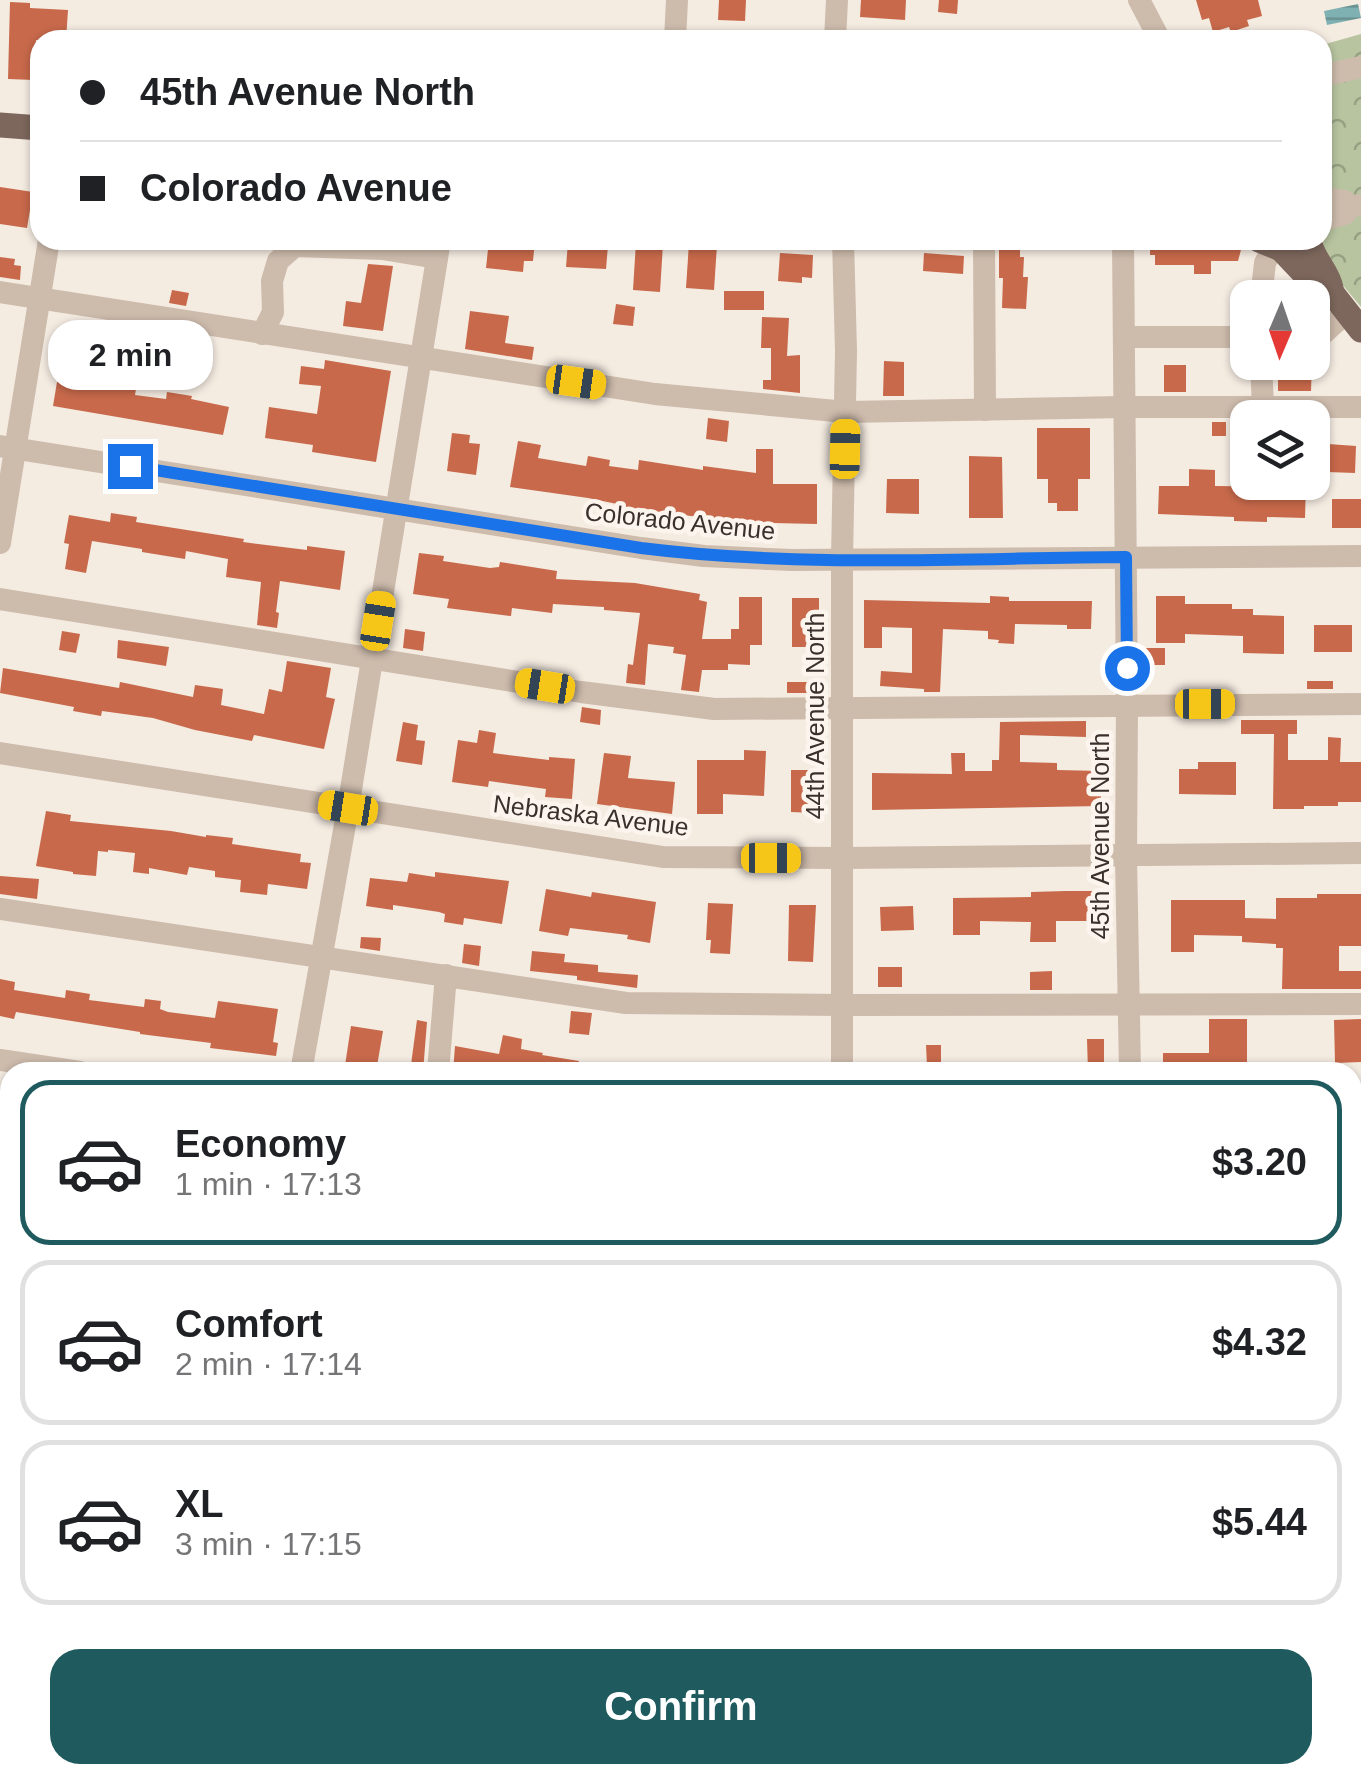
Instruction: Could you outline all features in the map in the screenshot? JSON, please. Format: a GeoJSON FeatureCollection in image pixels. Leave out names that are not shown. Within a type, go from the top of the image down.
{"type":"FeatureCollection","features":[{"type":"Feature","properties":{"kind":"main road"},"geometry":{"type":"LineString","coordinates":[[0,125],[30,127]]}},
{"type":"Feature","properties":{"kind":"main road"},"geometry":{"type":"LineString","coordinates":[[1291,250],[1315,285],[1347,312]]}},
{"type":"Feature","properties":{"kind":"street"},"geometry":{"type":"LineString","coordinates":[[674,30],[676,0]]}},
{"type":"Feature","properties":{"kind":"street"},"geometry":{"type":"LineString","coordinates":[[836,30],[837,0]]}},
{"type":"Feature","properties":{"kind":"street"},"geometry":{"type":"LineString","coordinates":[[1139,0],[1155,30]]}},
{"type":"Feature","properties":{"kind":"street"},"geometry":{"type":"LineString","coordinates":[[1332,74],[1361,68]]}},
{"type":"Feature","properties":{"kind":"street"},"geometry":{"type":"LineString","coordinates":[[1332,199],[1356,206]]}},
{"type":"Feature","properties":{"kind":"street"},"geometry":{"type":"LineString","coordinates":[[1332,217],[1356,206]]}},
{"type":"Feature","properties":{"kind":"street"},"geometry":{"type":"LineString","coordinates":[[0,544],[8,447],[47,250]]}},
{"type":"Feature","properties":{"kind":"street"},"geometry":{"type":"LineString","coordinates":[[262,334],[273,312],[272,281],[278,260],[290,250]]}},
{"type":"Feature","properties":{"kind":"street"},"geometry":{"type":"LineString","coordinates":[[302,1062],[348,808],[438,250]]}},
{"type":"Feature","properties":{"kind":"street","name":"44th Avenue North"},"geometry":{"type":"LineString","coordinates":[[842,1062],[843,250]]}},
{"type":"Feature","properties":{"kind":"street"},"geometry":{"type":"LineString","coordinates":[[984,250],[985,410]]}},
{"type":"Feature","properties":{"kind":"street","name":"45th Avenue North"},"geometry":{"type":"LineString","coordinates":[[1122,250],[1130,1062]]}},
{"type":"Feature","properties":{"kind":"street"},"geometry":{"type":"LineString","coordinates":[[1263,280],[1265,263],[1279,250]]}},
{"type":"Feature","properties":{"kind":"street"},"geometry":{"type":"LineString","coordinates":[[0,292],[654,394],[846,412],[1230,408]]}},
{"type":"Feature","properties":{"kind":"street"},"geometry":{"type":"LineString","coordinates":[[1124,337],[1230,337]]}},
{"type":"Feature","properties":{"kind":"street"},"geometry":{"type":"LineString","coordinates":[[1330,407],[1361,407]]}},
{"type":"Feature","properties":{"kind":"street","name":"Colorado Avenue"},"geometry":{"type":"LineString","coordinates":[[8,447],[704,556],[792,560],[1361,556]]}},
{"type":"Feature","properties":{"kind":"street"},"geometry":{"type":"LineString","coordinates":[[0,599],[581,692],[714,709],[1361,704]]}},
{"type":"Feature","properties":{"kind":"street","name":"Nebraska Avenue"},"geometry":{"type":"LineString","coordinates":[[0,754],[663,857],[1361,853]]}},
{"type":"Feature","properties":{"kind":"street"},"geometry":{"type":"LineString","coordinates":[[0,908],[626,1003],[1361,1004]]}},
{"type":"Feature","properties":{"kind":"street"},"geometry":{"type":"LineString","coordinates":[[439,1062],[446,975]]}},
{"type":"Feature","properties":{"kind":"green space"},"geometry":{"type":"Polygon","coordinates":[[[1361,34],[1361,307],[1326,265],[1324,250],[1332,250],[1332,42],[1361,34]]]}},
{"type":"Feature","properties":{"kind":"water"},"geometry":{"type":"Polygon","coordinates":[[[1358,4],[1361,18],[1327,25],[1324,11],[1358,4]]]}},
{"type":"Feature","properties":{"kind":"building"},"geometry":{"type":"Polygon","coordinates":[[[719,0],[746,0],[745,21],[718,20],[719,0]]]}},
{"type":"Feature","properties":{"kind":"building"},"geometry":{"type":"Polygon","coordinates":[[[861,0],[906,0],[905,20],[860,17],[861,0]]]}},
{"type":"Feature","properties":{"kind":"building"},"geometry":{"type":"Polygon","coordinates":[[[939,0],[958,0],[957,14],[938,12],[939,0]]]}},
{"type":"Feature","properties":{"kind":"building"},"geometry":{"type":"Polygon","coordinates":[[[1196,0],[1258,0],[1262,16],[1247,20],[1249,26],[1237,30],[1212,30],[1209,18],[1202,20],[1196,0]]]}},
{"type":"Feature","properties":{"kind":"building"},"geometry":{"type":"Polygon","coordinates":[[[10,2],[30,3],[30,8],[68,10],[67,30],[30,30],[30,80],[8,79],[10,2]]]}},
{"type":"Feature","properties":{"kind":"building"},"geometry":{"type":"Polygon","coordinates":[[[0,187],[30,192],[27,228],[0,224],[0,187]]]}},
{"type":"Feature","properties":{"kind":"building"},"geometry":{"type":"Polygon","coordinates":[[[488,250],[534,250],[533,261],[524,261],[523,272],[486,268],[488,250]]]}},
{"type":"Feature","properties":{"kind":"building"},"geometry":{"type":"Polygon","coordinates":[[[567,250],[608,250],[606,269],[566,267],[567,250]]]}},
{"type":"Feature","properties":{"kind":"building"},"geometry":{"type":"Polygon","coordinates":[[[636,250],[663,250],[660,292],[633,290],[636,250]]]}},
{"type":"Feature","properties":{"kind":"building"},"geometry":{"type":"Polygon","coordinates":[[[689,250],[717,250],[714,290],[686,288],[689,250]]]}},
{"type":"Feature","properties":{"kind":"building"},"geometry":{"type":"Polygon","coordinates":[[[999,250],[1020,250],[1020,257],[1024,257],[1023,277],[1028,277],[1026,309],[1002,308],[1003,278],[999,278],[999,250]]]}},
{"type":"Feature","properties":{"kind":"building"},"geometry":{"type":"Polygon","coordinates":[[[1150,250],[1241,250],[1238,261],[1211,261],[1211,274],[1194,274],[1194,265],[1155,265],[1155,255],[1150,255],[1150,250]]]}},
{"type":"Feature","properties":{"kind":"building"},"geometry":{"type":"Polygon","coordinates":[[[780,253],[813,255],[812,278],[802,277],[802,283],[778,281],[780,253]]]}},
{"type":"Feature","properties":{"kind":"building"},"geometry":{"type":"Polygon","coordinates":[[[924,253],[964,256],[963,274],[923,271],[924,253]]]}},
{"type":"Feature","properties":{"kind":"building"},"geometry":{"type":"Polygon","coordinates":[[[0,257],[15,259],[14,265],[21,266],[20,280],[0,277],[0,257]]]}},
{"type":"Feature","properties":{"kind":"building"},"geometry":{"type":"Polygon","coordinates":[[[368,264],[393,266],[383,331],[343,326],[346,301],[361,303],[368,264]]]}},
{"type":"Feature","properties":{"kind":"building"},"geometry":{"type":"Polygon","coordinates":[[[172,290],[189,293],[186,306],[169,303],[172,290]]]}},
{"type":"Feature","properties":{"kind":"building"},"geometry":{"type":"Polygon","coordinates":[[[724,291],[764,291],[764,310],[724,310],[724,291]]]}},
{"type":"Feature","properties":{"kind":"building"},"geometry":{"type":"Polygon","coordinates":[[[616,304],[635,307],[633,326],[613,324],[616,304]]]}},
{"type":"Feature","properties":{"kind":"building"},"geometry":{"type":"Polygon","coordinates":[[[470,311],[509,316],[505,343],[534,347],[532,360],[465,349],[470,311]]]}},
{"type":"Feature","properties":{"kind":"building"},"geometry":{"type":"Polygon","coordinates":[[[762,317],[789,318],[787,356],[800,355],[800,393],[763,389],[763,380],[771,380],[771,348],[761,348],[762,317]]]}},
{"type":"Feature","properties":{"kind":"building"},"geometry":{"type":"Polygon","coordinates":[[[325,360],[391,371],[376,462],[312,452],[313,445],[265,438],[269,407],[317,414],[321,386],[299,384],[301,366],[324,369],[325,360]]]}},
{"type":"Feature","properties":{"kind":"building"},"geometry":{"type":"Polygon","coordinates":[[[884,361],[904,362],[904,396],[883,396],[884,361]]]}},
{"type":"Feature","properties":{"kind":"building"},"geometry":{"type":"Polygon","coordinates":[[[1164,365],[1186,365],[1186,392],[1164,392],[1164,365]]]}},
{"type":"Feature","properties":{"kind":"building"},"geometry":{"type":"Polygon","coordinates":[[[97,368],[116,371],[114,386],[136,389],[135,395],[166,399],[167,392],[229,407],[223,435],[53,406],[59,370],[95,376],[97,368]]]}},
{"type":"Feature","properties":{"kind":"building"},"geometry":{"type":"Polygon","coordinates":[[[1278,380],[1311,380],[1311,391],[1278,391],[1278,380]]]}},
{"type":"Feature","properties":{"kind":"building"},"geometry":{"type":"Polygon","coordinates":[[[708,418],[729,421],[727,442],[706,439],[708,418]]]}},
{"type":"Feature","properties":{"kind":"building"},"geometry":{"type":"Polygon","coordinates":[[[1212,422],[1226,422],[1226,436],[1212,436],[1212,422]]]}},
{"type":"Feature","properties":{"kind":"building"},"geometry":{"type":"Polygon","coordinates":[[[1037,428],[1090,428],[1090,479],[1078,479],[1078,511],[1057,511],[1057,503],[1048,503],[1048,479],[1037,479],[1037,428]]]}},
{"type":"Feature","properties":{"kind":"building"},"geometry":{"type":"Polygon","coordinates":[[[452,433],[470,435],[469,443],[480,444],[476,475],[447,471],[452,433]]]}},
{"type":"Feature","properties":{"kind":"building"},"geometry":{"type":"Polygon","coordinates":[[[518,441],[541,445],[538,458],[586,466],[588,456],[610,460],[609,466],[638,470],[639,460],[756,473],[756,449],[773,449],[773,484],[817,484],[817,524],[737,522],[510,487],[518,441]]]}},
{"type":"Feature","properties":{"kind":"building"},"geometry":{"type":"Polygon","coordinates":[[[1330,444],[1356,446],[1355,473],[1330,472],[1330,444]]]}},
{"type":"Feature","properties":{"kind":"building"},"geometry":{"type":"Polygon","coordinates":[[[969,456],[1002,457],[1003,518],[969,518],[969,456]]]}},
{"type":"Feature","properties":{"kind":"building"},"geometry":{"type":"Polygon","coordinates":[[[1189,469],[1215,470],[1215,486],[1230,486],[1230,500],[1306,500],[1305,518],[1267,517],[1267,522],[1158,514],[1159,486],[1189,486],[1189,469]]]}},
{"type":"Feature","properties":{"kind":"building"},"geometry":{"type":"Polygon","coordinates":[[[887,479],[919,479],[919,514],[886,513],[887,479]]]}},
{"type":"Feature","properties":{"kind":"building"},"geometry":{"type":"Polygon","coordinates":[[[1332,499],[1361,499],[1361,528],[1332,528],[1332,499]]]}},
{"type":"Feature","properties":{"kind":"building"},"geometry":{"type":"Polygon","coordinates":[[[111,513],[137,517],[136,522],[244,539],[243,542],[345,551],[340,590],[280,581],[277,628],[257,625],[261,582],[226,577],[228,559],[186,551],[185,559],[92,541],[86,573],[65,569],[69,515],[110,522],[111,513]]]}},
{"type":"Feature","properties":{"kind":"building"},"geometry":{"type":"Polygon","coordinates":[[[419,553],[490,568],[499,567],[500,562],[557,571],[556,579],[635,583],[700,594],[699,600],[707,602],[702,639],[731,639],[731,629],[739,629],[739,597],[762,597],[762,645],[750,645],[750,665],[728,664],[728,670],[702,670],[699,692],[681,690],[686,655],[673,653],[674,647],[648,644],[645,685],[626,683],[628,664],[633,665],[640,613],[553,604],[552,613],[512,608],[511,616],[447,608],[449,599],[413,594],[419,553]]]}},
{"type":"Feature","properties":{"kind":"building"},"geometry":{"type":"Polygon","coordinates":[[[990,596],[1009,597],[1009,601],[1092,601],[1091,629],[1015,624],[1014,644],[988,639],[988,631],[943,629],[940,692],[880,686],[881,671],[912,673],[912,628],[882,627],[882,648],[864,648],[864,600],[990,603],[990,596]]]}},
{"type":"Feature","properties":{"kind":"building"},"geometry":{"type":"Polygon","coordinates":[[[1156,596],[1185,596],[1185,604],[1232,604],[1232,609],[1253,609],[1253,615],[1284,616],[1284,654],[1243,653],[1243,636],[1185,634],[1185,643],[1156,643],[1156,596]]]}},
{"type":"Feature","properties":{"kind":"building"},"geometry":{"type":"Polygon","coordinates":[[[792,598],[819,598],[819,647],[792,647],[792,598]]]}},
{"type":"Feature","properties":{"kind":"building"},"geometry":{"type":"Polygon","coordinates":[[[1314,625],[1352,625],[1352,652],[1314,652],[1314,625]]]}},
{"type":"Feature","properties":{"kind":"building"},"geometry":{"type":"Polygon","coordinates":[[[405,629],[425,632],[423,651],[403,648],[405,629]]]}},
{"type":"Feature","properties":{"kind":"building"},"geometry":{"type":"Polygon","coordinates":[[[62,631],[80,634],[76,653],[59,650],[62,631]]]}},
{"type":"Feature","properties":{"kind":"building"},"geometry":{"type":"Polygon","coordinates":[[[118,640],[169,647],[166,666],[117,658],[118,640]]]}},
{"type":"Feature","properties":{"kind":"building"},"geometry":{"type":"Polygon","coordinates":[[[1146,648],[1165,648],[1165,665],[1146,665],[1146,648]]]}},
{"type":"Feature","properties":{"kind":"building"},"geometry":{"type":"Polygon","coordinates":[[[287,661],[331,668],[326,697],[335,699],[324,749],[254,735],[252,741],[153,718],[102,711],[101,716],[0,693],[3,668],[119,688],[120,682],[193,697],[195,685],[223,689],[221,705],[264,714],[269,689],[282,692],[287,661]]]}},
{"type":"Feature","properties":{"kind":"building"},"geometry":{"type":"Polygon","coordinates":[[[1307,681],[1333,681],[1333,689],[1307,689],[1307,681]]]}},
{"type":"Feature","properties":{"kind":"building"},"geometry":{"type":"Polygon","coordinates":[[[787,682],[818,682],[818,693],[787,693],[787,682]]]}},
{"type":"Feature","properties":{"kind":"building"},"geometry":{"type":"Polygon","coordinates":[[[582,707],[601,710],[600,725],[580,722],[582,707]]]}},
{"type":"Feature","properties":{"kind":"building"},"geometry":{"type":"Polygon","coordinates":[[[1241,720],[1297,720],[1297,734],[1288,734],[1288,760],[1328,760],[1328,737],[1341,738],[1340,762],[1361,762],[1361,802],[1273,809],[1274,734],[1241,734],[1241,720]]]}},
{"type":"Feature","properties":{"kind":"building"},"geometry":{"type":"Polygon","coordinates":[[[1086,721],[1086,737],[1020,735],[1020,762],[1057,763],[1057,770],[1101,771],[1101,806],[872,810],[872,773],[952,774],[951,753],[965,753],[965,771],[992,771],[992,760],[999,760],[1000,722],[1086,721]]]}},
{"type":"Feature","properties":{"kind":"building"},"geometry":{"type":"Polygon","coordinates":[[[403,722],[418,725],[416,740],[425,741],[422,765],[396,761],[403,722]]]}},
{"type":"Feature","properties":{"kind":"building"},"geometry":{"type":"Polygon","coordinates":[[[479,730],[496,733],[493,753],[575,759],[572,799],[545,797],[546,789],[489,781],[488,787],[452,782],[458,740],[477,743],[479,730]]]}},
{"type":"Feature","properties":{"kind":"building"},"geometry":{"type":"Polygon","coordinates":[[[744,750],[766,751],[764,796],[723,794],[723,814],[697,814],[697,760],[744,760],[744,750]]]}},
{"type":"Feature","properties":{"kind":"building"},"geometry":{"type":"Polygon","coordinates":[[[604,753],[631,756],[628,778],[675,782],[672,814],[597,804],[604,753]]]}},
{"type":"Feature","properties":{"kind":"building"},"geometry":{"type":"Polygon","coordinates":[[[1198,762],[1236,762],[1236,795],[1179,794],[1179,769],[1198,769],[1198,762]]]}},
{"type":"Feature","properties":{"kind":"building"},"geometry":{"type":"Polygon","coordinates":[[[791,770],[816,770],[816,813],[791,812],[791,770]]]}},
{"type":"Feature","properties":{"kind":"building"},"geometry":{"type":"Polygon","coordinates":[[[46,811],[71,815],[70,821],[233,838],[232,844],[301,854],[300,862],[311,863],[307,889],[268,884],[267,895],[240,892],[241,880],[215,877],[215,871],[189,867],[187,875],[149,868],[149,874],[133,872],[135,853],[108,850],[98,851],[96,876],[36,866],[46,811]]]}},
{"type":"Feature","properties":{"kind":"building"},"geometry":{"type":"Polygon","coordinates":[[[435,872],[509,881],[502,924],[464,918],[463,925],[444,922],[445,914],[439,912],[393,905],[393,910],[366,906],[370,878],[407,882],[409,873],[435,877],[435,872]]]}},
{"type":"Feature","properties":{"kind":"building"},"geometry":{"type":"Polygon","coordinates":[[[0,876],[39,879],[37,899],[0,894],[0,876]]]}},
{"type":"Feature","properties":{"kind":"building"},"geometry":{"type":"Polygon","coordinates":[[[546,889],[656,902],[650,943],[627,939],[628,935],[570,928],[568,936],[539,931],[546,889]]]}},
{"type":"Feature","properties":{"kind":"building"},"geometry":{"type":"Polygon","coordinates":[[[1095,891],[1095,921],[1056,921],[1056,942],[1030,942],[1031,922],[980,921],[980,935],[953,935],[953,898],[1095,891]]]}},
{"type":"Feature","properties":{"kind":"building"},"geometry":{"type":"Polygon","coordinates":[[[1317,894],[1361,894],[1361,946],[1339,946],[1339,971],[1361,971],[1361,989],[1282,989],[1283,948],[1242,942],[1242,936],[1194,935],[1194,952],[1171,952],[1171,900],[1245,900],[1245,918],[1276,919],[1276,898],[1317,898],[1317,894]]]}},
{"type":"Feature","properties":{"kind":"building"},"geometry":{"type":"Polygon","coordinates":[[[708,903],[733,904],[730,954],[710,953],[711,940],[706,940],[708,903]]]}},
{"type":"Feature","properties":{"kind":"building"},"geometry":{"type":"Polygon","coordinates":[[[789,905],[816,905],[813,962],[788,961],[789,905]]]}},
{"type":"Feature","properties":{"kind":"building"},"geometry":{"type":"Polygon","coordinates":[[[913,906],[914,930],[881,931],[880,907],[913,906]]]}},
{"type":"Feature","properties":{"kind":"building"},"geometry":{"type":"Polygon","coordinates":[[[361,937],[381,938],[380,951],[360,948],[361,937]]]}},
{"type":"Feature","properties":{"kind":"building"},"geometry":{"type":"Polygon","coordinates":[[[464,944],[481,946],[479,966],[462,963],[464,944]]]}},
{"type":"Feature","properties":{"kind":"building"},"geometry":{"type":"Polygon","coordinates":[[[532,951],[565,954],[564,962],[598,965],[598,972],[638,975],[637,988],[530,971],[532,951]]]}},
{"type":"Feature","properties":{"kind":"building"},"geometry":{"type":"Polygon","coordinates":[[[878,967],[902,967],[902,987],[878,987],[878,967]]]}},
{"type":"Feature","properties":{"kind":"building"},"geometry":{"type":"Polygon","coordinates":[[[1052,971],[1052,990],[1030,990],[1030,972],[1052,971]]]}},
{"type":"Feature","properties":{"kind":"building"},"geometry":{"type":"Polygon","coordinates":[[[0,979],[15,982],[14,990],[65,998],[66,990],[90,994],[89,1000],[144,1007],[145,999],[161,1001],[160,1009],[168,1012],[215,1018],[218,1001],[278,1009],[273,1042],[278,1043],[276,1056],[210,1048],[211,1043],[16,1012],[14,1019],[0,1016],[0,979]]]}},
{"type":"Feature","properties":{"kind":"building"},"geometry":{"type":"Polygon","coordinates":[[[571,1011],[592,1013],[589,1035],[569,1033],[571,1011]]]}},
{"type":"Feature","properties":{"kind":"building"},"geometry":{"type":"Polygon","coordinates":[[[1209,1019],[1247,1019],[1247,1062],[1163,1062],[1163,1053],[1209,1053],[1209,1019]]]}},
{"type":"Feature","properties":{"kind":"building"},"geometry":{"type":"Polygon","coordinates":[[[1361,1019],[1361,1062],[1335,1062],[1334,1020],[1361,1019]]]}},
{"type":"Feature","properties":{"kind":"building"},"geometry":{"type":"Polygon","coordinates":[[[417,1020],[427,1022],[424,1062],[411,1062],[417,1020]]]}},
{"type":"Feature","properties":{"kind":"building"},"geometry":{"type":"Polygon","coordinates":[[[351,1026],[383,1031],[378,1062],[346,1062],[351,1026]]]}},
{"type":"Feature","properties":{"kind":"building"},"geometry":{"type":"Polygon","coordinates":[[[503,1035],[522,1039],[521,1049],[579,1061],[454,1062],[455,1046],[499,1054],[503,1035]]]}},
{"type":"Feature","properties":{"kind":"building"},"geometry":{"type":"Polygon","coordinates":[[[1087,1039],[1104,1039],[1104,1062],[1088,1062],[1087,1039]]]}},
{"type":"Feature","properties":{"kind":"building"},"geometry":{"type":"Polygon","coordinates":[[[926,1045],[941,1045],[941,1062],[927,1062],[926,1045]]]}},
{"type":"Feature","properties":{"kind":"route"},"geometry":{"type":"LineString","coordinates":[[130,466],[704,556],[792,560],[1126,557],[1127,668]]}}]}
